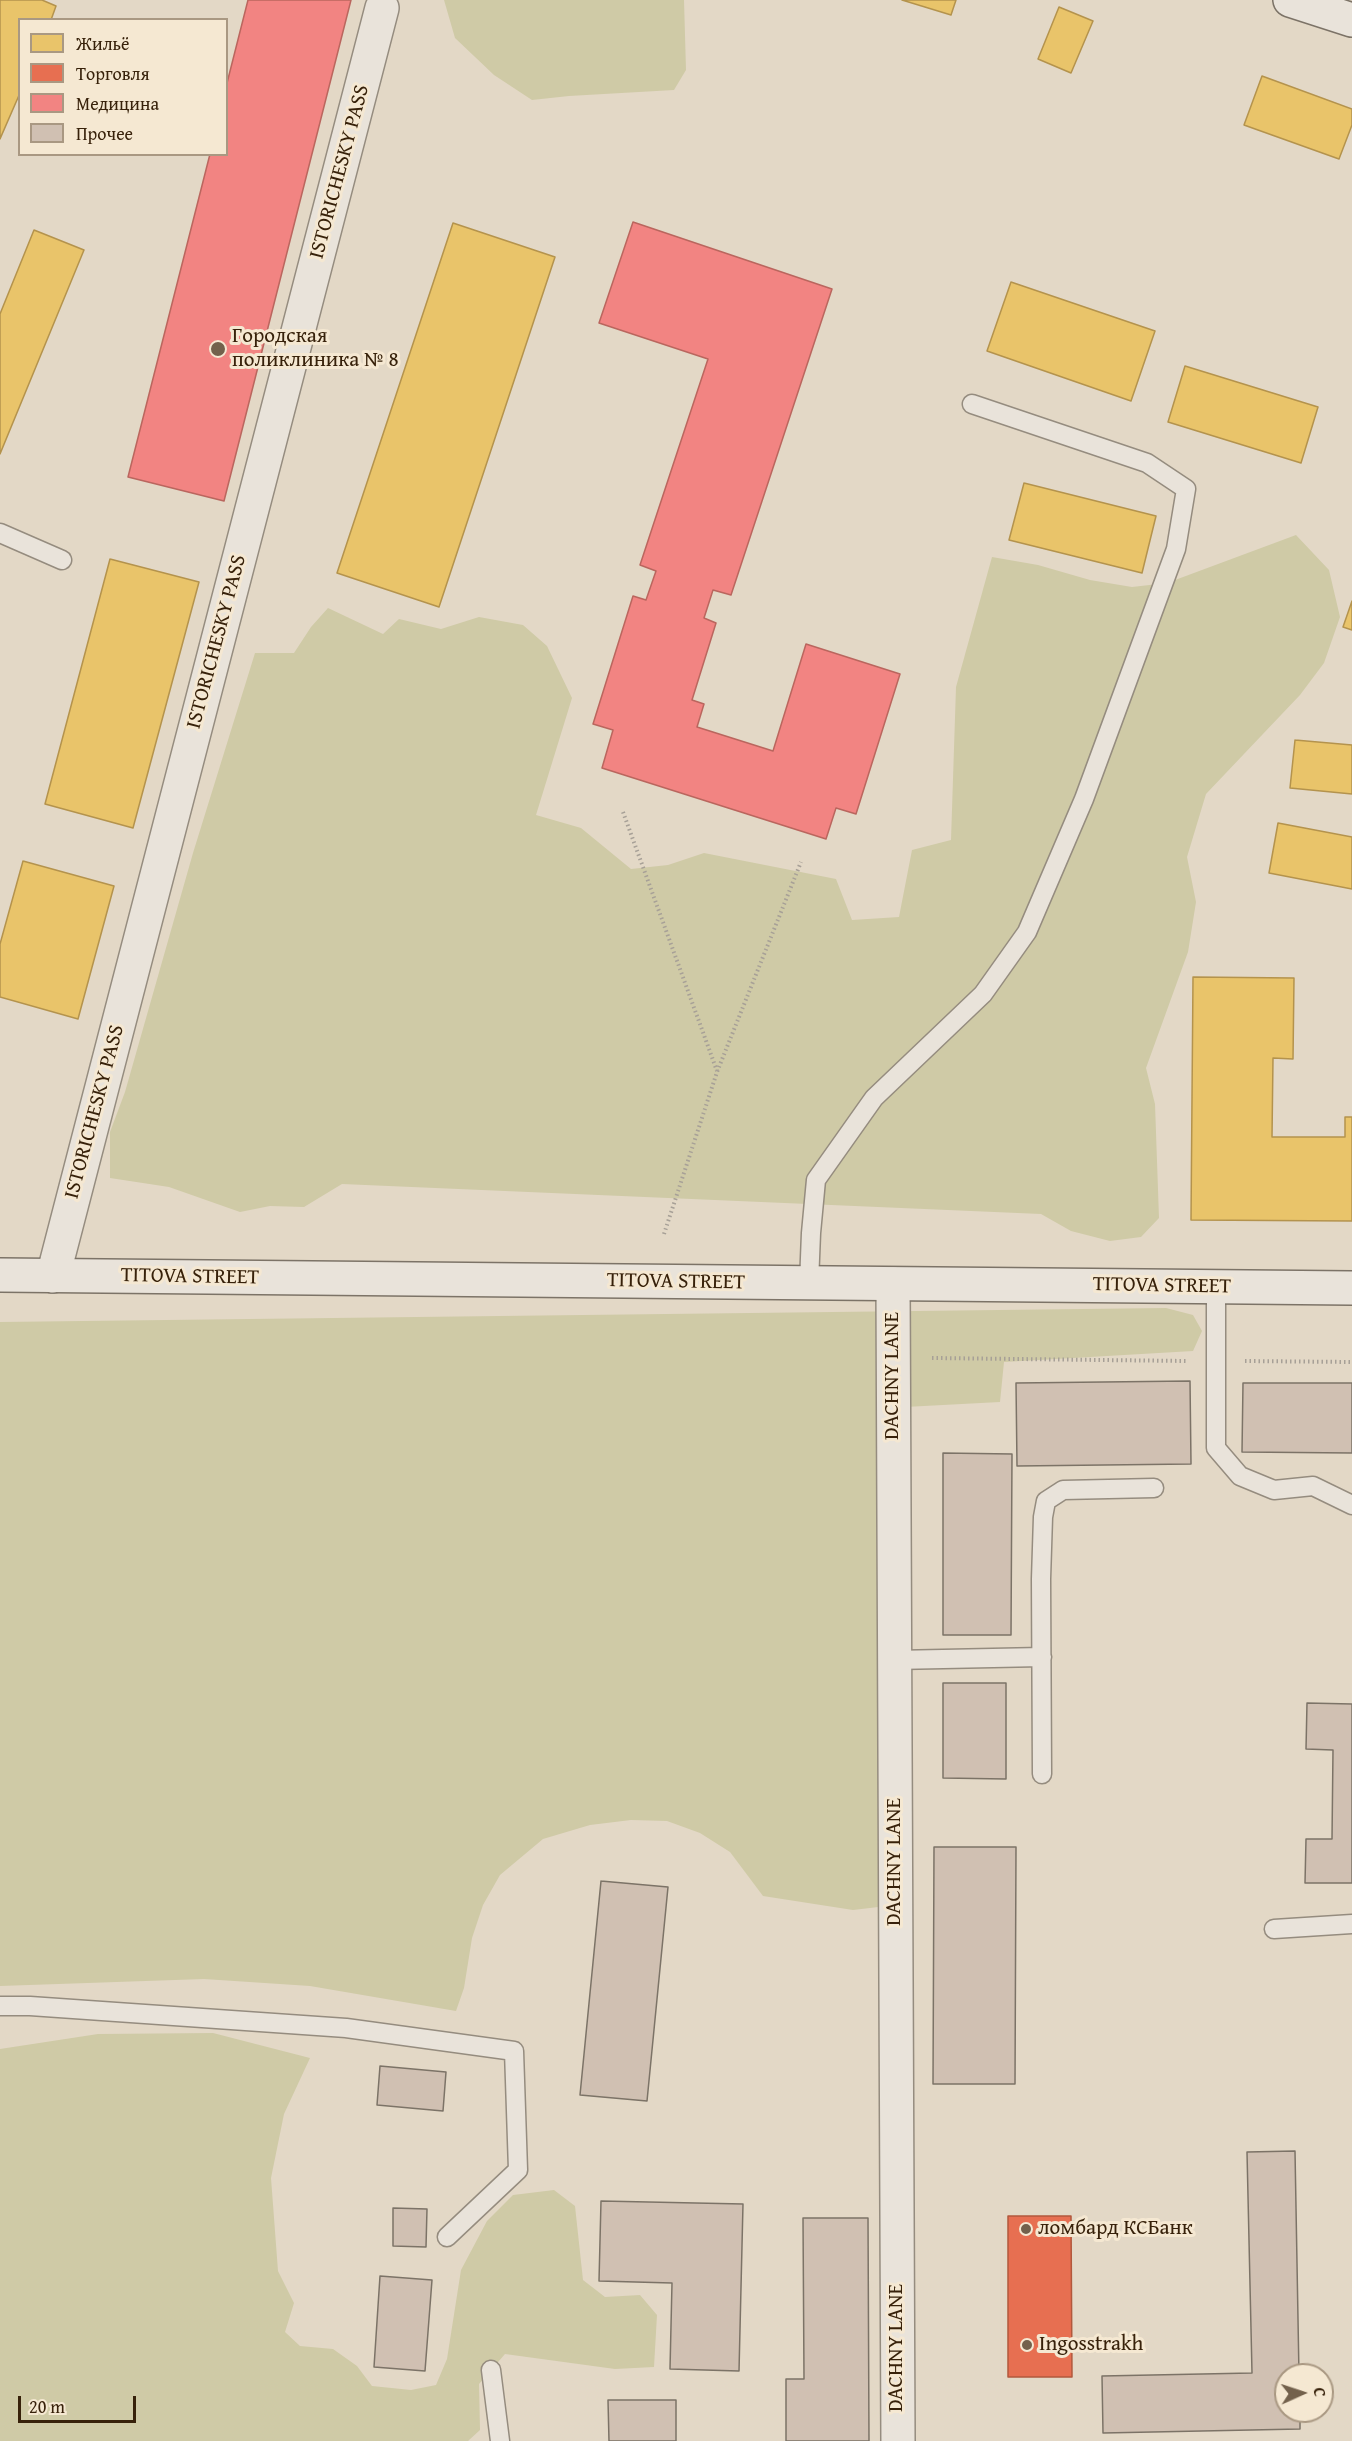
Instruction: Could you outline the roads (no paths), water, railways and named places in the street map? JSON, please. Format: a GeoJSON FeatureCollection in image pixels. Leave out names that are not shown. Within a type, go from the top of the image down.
{"type":"FeatureCollection","features":[{"type":"Feature","properties":{"kind":"street"},"geometry":{"type":"LineString","coordinates":[[1290,0],[1352,20]]}},
{"type":"Feature","properties":{"kind":"street","name":"ISTORICHESKY PASS"},"geometry":{"type":"LineString","coordinates":[[52,1276],[382,8]]}},
{"type":"Feature","properties":{"kind":"street","name":"TITOVA STREET"},"geometry":{"type":"LineString","coordinates":[[0,1275],[1352,1288]]}},
{"type":"Feature","properties":{"kind":"street","name":"DACHNY LANE"},"geometry":{"type":"LineString","coordinates":[[893,1284],[898,2441]]}},
{"type":"Feature","properties":{"kind":"lane"},"geometry":{"type":"LineString","coordinates":[[809,1283],[816,1180],[874,1098],[983,994],[1027,932],[1084,799],[1176,549],[1186,489],[1147,463],[972,404]]}},
{"type":"Feature","properties":{"kind":"lane"},"geometry":{"type":"LineString","coordinates":[[0,533],[62,560]]}},
{"type":"Feature","properties":{"kind":"lane"},"geometry":{"type":"LineString","coordinates":[[1216,1287],[1216,1448],[1240,1476],[1274,1490],[1313,1486],[1352,1505]]}},
{"type":"Feature","properties":{"kind":"lane"},"geometry":{"type":"LineString","coordinates":[[1042,1774],[1042,1517],[1046,1500],[1063,1490],[1154,1488]]}},
{"type":"Feature","properties":{"kind":"lane"},"geometry":{"type":"LineString","coordinates":[[894,1660],[1042,1657]]}},
{"type":"Feature","properties":{"kind":"lane"},"geometry":{"type":"LineString","coordinates":[[1274,1929],[1352,1924]]}},
{"type":"Feature","properties":{"kind":"lane"},"geometry":{"type":"LineString","coordinates":[[0,2006],[30,2006],[346,2028],[514,2051],[518,2170],[447,2237]]}},
{"type":"Feature","properties":{"kind":"lane"},"geometry":{"type":"LineString","coordinates":[[491,2370],[500,2441]]}},
{"type":"Feature","properties":{"kind":"place","name":"Городская поликлиника № 8"},"geometry":{"type":"Point","coordinates":[218,349]}},
{"type":"Feature","properties":{"kind":"place","name":"ломбард КСБанк"},"geometry":{"type":"Point","coordinates":[1026,2229]}},
{"type":"Feature","properties":{"kind":"place","name":"Ingosstrakh"},"geometry":{"type":"Point","coordinates":[1027,2345]}}]}
